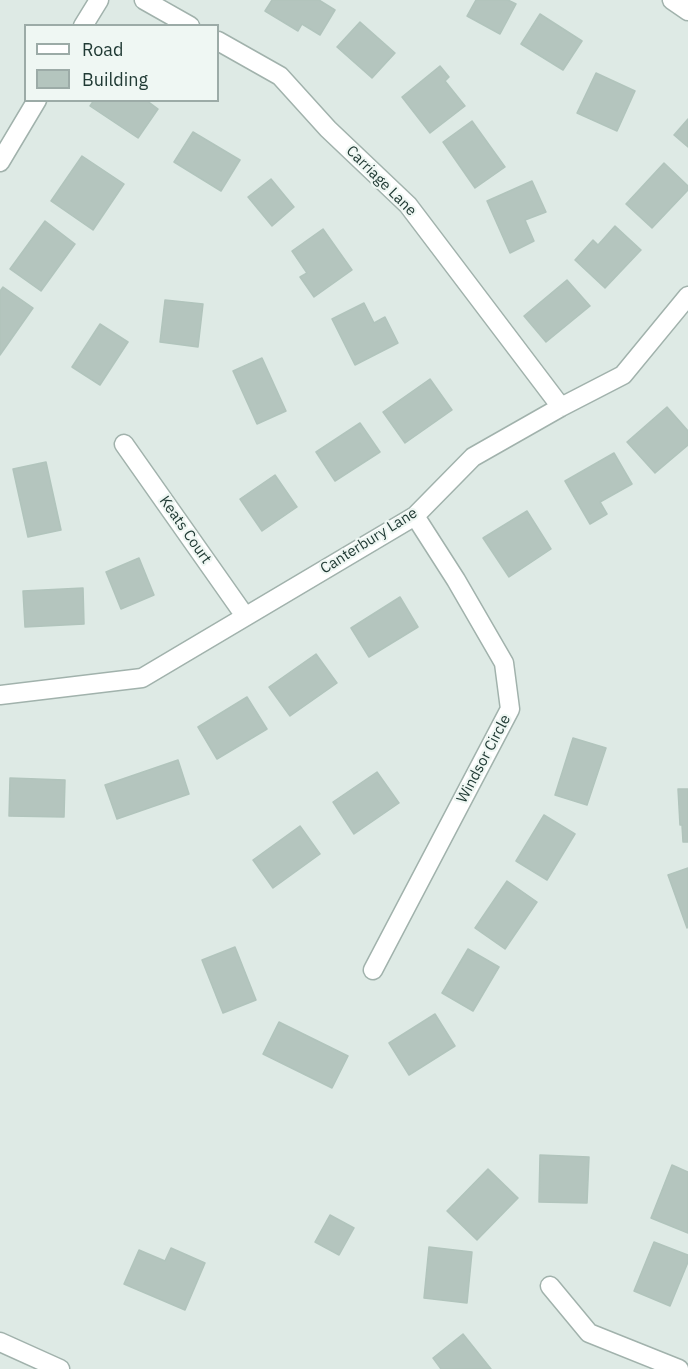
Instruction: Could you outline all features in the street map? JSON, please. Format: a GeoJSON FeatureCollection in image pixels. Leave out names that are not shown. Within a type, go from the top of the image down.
{"type":"FeatureCollection","features":[{"type":"Feature","properties":{"kind":"street"},"geometry":{"type":"LineString","coordinates":[[84,24],[99,0]]}},
{"type":"Feature","properties":{"kind":"street"},"geometry":{"type":"LineString","coordinates":[[144,0],[186,24]]}},
{"type":"Feature","properties":{"kind":"street"},"geometry":{"type":"LineString","coordinates":[[672,0],[688,11]]}},
{"type":"Feature","properties":{"kind":"street","name":"Carriage Lane"},"geometry":{"type":"LineString","coordinates":[[219,42],[280,76],[328,129],[408,205],[561,407]]}},
{"type":"Feature","properties":{"kind":"street"},"geometry":{"type":"LineString","coordinates":[[0,162],[36,102]]}},
{"type":"Feature","properties":{"kind":"street","name":"Canterbury Lane"},"geometry":{"type":"LineString","coordinates":[[0,695],[142,678],[415,516],[473,457],[623,375],[688,296]]}},
{"type":"Feature","properties":{"kind":"street","name":"Keats Court"},"geometry":{"type":"LineString","coordinates":[[124,444],[245,616]]}},
{"type":"Feature","properties":{"kind":"street","name":"Windsor Circle"},"geometry":{"type":"LineString","coordinates":[[373,970],[510,709],[504,663],[456,580],[415,516]]}},
{"type":"Feature","properties":{"kind":"street"},"geometry":{"type":"LineString","coordinates":[[550,1286],[589,1333],[679,1369]]}},
{"type":"Feature","properties":{"kind":"street"},"geometry":{"type":"LineString","coordinates":[[0,1342],[60,1369]]}},
{"type":"Feature","properties":{"kind":"building"},"geometry":{"type":"Polygon","coordinates":[[[272,0],[319,0],[335,10],[320,35],[302,24],[298,31],[265,11],[272,0]]]}},
{"type":"Feature","properties":{"kind":"building"},"geometry":{"type":"Polygon","coordinates":[[[476,0],[508,0],[516,4],[500,34],[467,16],[476,0]]]}},
{"type":"Feature","properties":{"kind":"building"},"geometry":{"type":"Polygon","coordinates":[[[540,14],[582,41],[563,70],[521,44],[540,14]]]}},
{"type":"Feature","properties":{"kind":"building"},"geometry":{"type":"Polygon","coordinates":[[[360,22],[395,53],[372,78],[337,47],[360,22]]]}},
{"type":"Feature","properties":{"kind":"building"},"geometry":{"type":"Polygon","coordinates":[[[440,66],[449,77],[445,81],[465,106],[430,133],[402,97],[440,66]]]}},
{"type":"Feature","properties":{"kind":"building"},"geometry":{"type":"Polygon","coordinates":[[[596,73],[635,91],[617,131],[577,113],[596,73]]]}},
{"type":"Feature","properties":{"kind":"building"},"geometry":{"type":"Polygon","coordinates":[[[93,102],[149,102],[158,109],[138,138],[90,106],[93,102]]]}},
{"type":"Feature","properties":{"kind":"building"},"geometry":{"type":"Polygon","coordinates":[[[688,119],[688,147],[674,135],[688,119]]]}},
{"type":"Feature","properties":{"kind":"building"},"geometry":{"type":"Polygon","coordinates":[[[472,121],[505,167],[475,188],[443,142],[472,121]]]}},
{"type":"Feature","properties":{"kind":"building"},"geometry":{"type":"Polygon","coordinates":[[[193,132],[240,160],[221,191],[174,162],[193,132]]]}},
{"type":"Feature","properties":{"kind":"building"},"geometry":{"type":"Polygon","coordinates":[[[82,156],[124,184],[93,230],[51,201],[82,156]]]}},
{"type":"Feature","properties":{"kind":"building"},"geometry":{"type":"Polygon","coordinates":[[[664,163],[688,186],[688,190],[652,228],[626,204],[664,163]]]}},
{"type":"Feature","properties":{"kind":"building"},"geometry":{"type":"Polygon","coordinates":[[[271,179],[294,207],[272,226],[248,197],[271,179]]]}},
{"type":"Feature","properties":{"kind":"building"},"geometry":{"type":"Polygon","coordinates":[[[532,181],[546,212],[525,220],[534,241],[510,253],[487,201],[532,181]]]}},
{"type":"Feature","properties":{"kind":"building"},"geometry":{"type":"Polygon","coordinates":[[[45,221],[75,244],[41,291],[10,269],[45,221]]]}},
{"type":"Feature","properties":{"kind":"building"},"geometry":{"type":"Polygon","coordinates":[[[615,226],[641,250],[605,288],[575,260],[593,240],[598,245],[615,226]]]}},
{"type":"Feature","properties":{"kind":"building"},"geometry":{"type":"Polygon","coordinates":[[[323,229],[352,270],[314,297],[300,277],[307,273],[292,251],[323,229]]]}},
{"type":"Feature","properties":{"kind":"building"},"geometry":{"type":"Polygon","coordinates":[[[567,280],[590,306],[546,342],[524,316],[567,280]]]}},
{"type":"Feature","properties":{"kind":"building"},"geometry":{"type":"Polygon","coordinates":[[[3,287],[33,308],[0,355],[0,291],[3,287]]]}},
{"type":"Feature","properties":{"kind":"building"},"geometry":{"type":"Polygon","coordinates":[[[165,300],[203,304],[198,347],[160,342],[165,300]]]}},
{"type":"Feature","properties":{"kind":"building"},"geometry":{"type":"Polygon","coordinates":[[[364,303],[374,323],[385,317],[398,343],[355,365],[332,319],[364,303]]]}},
{"type":"Feature","properties":{"kind":"building"},"geometry":{"type":"Polygon","coordinates":[[[100,324],[128,342],[100,385],[72,367],[100,324]]]}},
{"type":"Feature","properties":{"kind":"building"},"geometry":{"type":"Polygon","coordinates":[[[262,358],[286,411],[257,424],[233,371],[262,358]]]}},
{"type":"Feature","properties":{"kind":"building"},"geometry":{"type":"Polygon","coordinates":[[[430,379],[452,410],[405,443],[383,412],[430,379]]]}},
{"type":"Feature","properties":{"kind":"building"},"geometry":{"type":"Polygon","coordinates":[[[667,407],[688,431],[688,445],[655,473],[627,442],[667,407]]]}},
{"type":"Feature","properties":{"kind":"building"},"geometry":{"type":"Polygon","coordinates":[[[360,423],[380,452],[335,481],[316,452],[360,423]]]}},
{"type":"Feature","properties":{"kind":"building"},"geometry":{"type":"Polygon","coordinates":[[[614,453],[632,484],[600,502],[607,514],[590,524],[565,481],[614,453]]]}},
{"type":"Feature","properties":{"kind":"building"},"geometry":{"type":"Polygon","coordinates":[[[46,462],[61,530],[28,537],[13,469],[46,462]]]}},
{"type":"Feature","properties":{"kind":"building"},"geometry":{"type":"Polygon","coordinates":[[[275,475],[297,507],[262,531],[240,499],[275,475]]]}},
{"type":"Feature","properties":{"kind":"building"},"geometry":{"type":"Polygon","coordinates":[[[527,511],[551,549],[509,577],[483,538],[527,511]]]}},
{"type":"Feature","properties":{"kind":"building"},"geometry":{"type":"Polygon","coordinates":[[[139,558],[154,595],[121,609],[106,572],[139,558]]]}},
{"type":"Feature","properties":{"kind":"building"},"geometry":{"type":"Polygon","coordinates":[[[83,588],[84,624],[25,627],[23,591],[83,588]]]}},
{"type":"Feature","properties":{"kind":"building"},"geometry":{"type":"Polygon","coordinates":[[[400,597],[418,627],[369,657],[351,628],[400,597]]]}},
{"type":"Feature","properties":{"kind":"building"},"geometry":{"type":"Polygon","coordinates":[[[316,654],[337,683],[290,716],[269,687],[316,654]]]}},
{"type":"Feature","properties":{"kind":"building"},"geometry":{"type":"Polygon","coordinates":[[[247,697],[267,729],[217,759],[198,727],[247,697]]]}},
{"type":"Feature","properties":{"kind":"building"},"geometry":{"type":"Polygon","coordinates":[[[573,738],[606,748],[587,805],[555,795],[573,738]]]}},
{"type":"Feature","properties":{"kind":"building"},"geometry":{"type":"Polygon","coordinates":[[[178,760],[189,794],[117,819],[105,785],[178,760]]]}},
{"type":"Feature","properties":{"kind":"building"},"geometry":{"type":"Polygon","coordinates":[[[377,772],[399,803],[354,834],[333,802],[377,772]]]}},
{"type":"Feature","properties":{"kind":"building"},"geometry":{"type":"Polygon","coordinates":[[[10,778],[65,780],[64,817],[9,816],[10,778]]]}},
{"type":"Feature","properties":{"kind":"building"},"geometry":{"type":"Polygon","coordinates":[[[678,789],[688,789],[688,842],[683,842],[678,789]]]}},
{"type":"Feature","properties":{"kind":"building"},"geometry":{"type":"Polygon","coordinates":[[[544,815],[575,834],[547,880],[516,861],[544,815]]]}},
{"type":"Feature","properties":{"kind":"building"},"geometry":{"type":"Polygon","coordinates":[[[300,826],[320,854],[273,888],[253,860],[300,826]]]}},
{"type":"Feature","properties":{"kind":"building"},"geometry":{"type":"Polygon","coordinates":[[[688,868],[688,927],[687,928],[668,875],[688,868]]]}},
{"type":"Feature","properties":{"kind":"building"},"geometry":{"type":"Polygon","coordinates":[[[507,881],[537,902],[505,949],[475,928],[507,881]]]}},
{"type":"Feature","properties":{"kind":"building"},"geometry":{"type":"Polygon","coordinates":[[[235,947],[256,1000],[223,1013],[202,960],[235,947]]]}},
{"type":"Feature","properties":{"kind":"building"},"geometry":{"type":"Polygon","coordinates":[[[468,949],[499,967],[473,1011],[442,993],[468,949]]]}},
{"type":"Feature","properties":{"kind":"building"},"geometry":{"type":"Polygon","coordinates":[[[435,1014],[455,1046],[409,1075],[389,1043],[435,1014]]]}},
{"type":"Feature","properties":{"kind":"building"},"geometry":{"type":"Polygon","coordinates":[[[279,1022],[348,1056],[332,1088],[263,1054],[279,1022]]]}},
{"type":"Feature","properties":{"kind":"building"},"geometry":{"type":"Polygon","coordinates":[[[540,1155],[589,1157],[587,1203],[539,1202],[540,1155]]]}},
{"type":"Feature","properties":{"kind":"building"},"geometry":{"type":"Polygon","coordinates":[[[672,1165],[688,1172],[688,1233],[651,1218],[672,1165]]]}},
{"type":"Feature","properties":{"kind":"building"},"geometry":{"type":"Polygon","coordinates":[[[488,1169],[518,1198],[477,1240],[447,1211],[488,1169]]]}},
{"type":"Feature","properties":{"kind":"building"},"geometry":{"type":"Polygon","coordinates":[[[330,1215],[354,1228],[339,1255],[315,1242],[330,1215]]]}},
{"type":"Feature","properties":{"kind":"building"},"geometry":{"type":"Polygon","coordinates":[[[654,1242],[688,1255],[688,1262],[670,1306],[634,1291],[654,1242]]]}},
{"type":"Feature","properties":{"kind":"building"},"geometry":{"type":"Polygon","coordinates":[[[429,1247],[472,1252],[467,1303],[424,1298],[429,1247]]]}},
{"type":"Feature","properties":{"kind":"building"},"geometry":{"type":"Polygon","coordinates":[[[171,1248],[205,1263],[185,1310],[124,1284],[139,1250],[165,1261],[171,1248]]]}},
{"type":"Feature","properties":{"kind":"building"},"geometry":{"type":"Polygon","coordinates":[[[463,1334],[491,1369],[441,1369],[433,1358],[463,1334]]]}}]}
